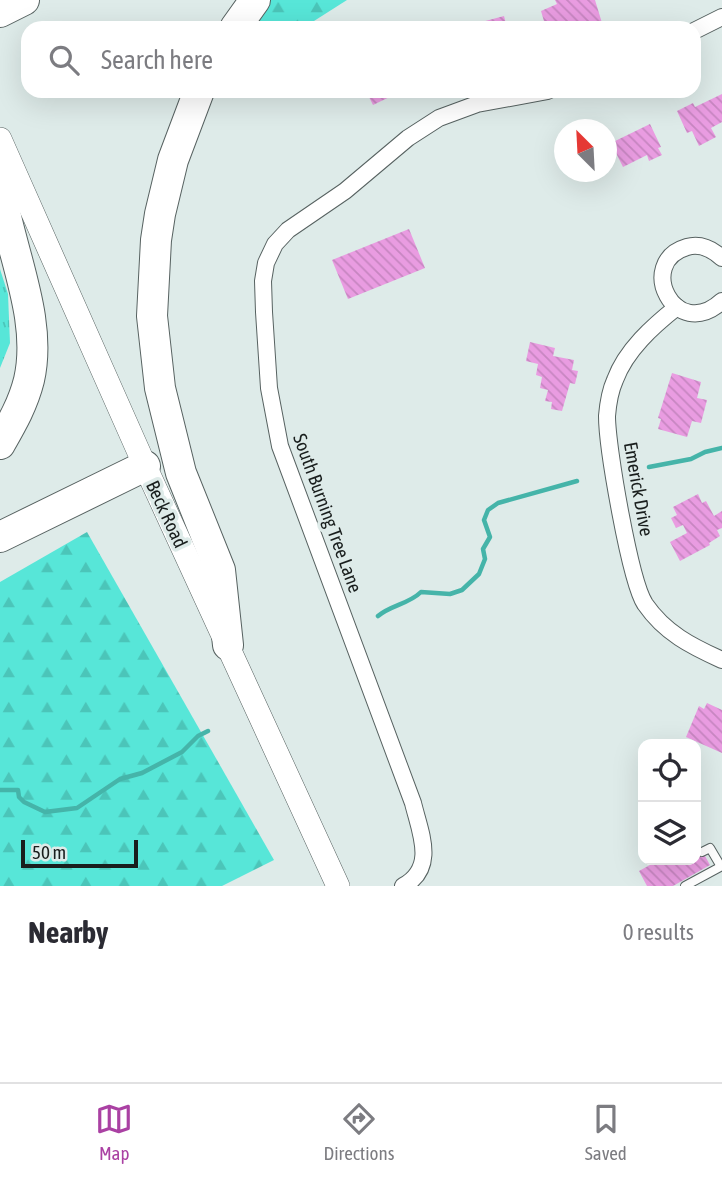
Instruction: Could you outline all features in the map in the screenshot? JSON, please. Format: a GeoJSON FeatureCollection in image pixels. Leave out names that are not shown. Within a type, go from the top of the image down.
{"type":"FeatureCollection","features":[{"type":"Feature","properties":{"kind":"highway"},"geometry":{"type":"LineString","coordinates":[[240,21],[255,0]]}},
{"type":"Feature","properties":{"kind":"highway"},"geometry":{"type":"LineString","coordinates":[[196,98],[173,160],[160,214],[152,316],[160,388],[181,473],[220,570],[228,645]]}},
{"type":"Feature","properties":{"kind":"highway"},"geometry":{"type":"LineString","coordinates":[[0,173],[6,216],[30,318],[32,342],[29,378],[18,413],[0,444]]}},
{"type":"Feature","properties":{"kind":"highway"},"geometry":{"type":"LineString","coordinates":[[0,537],[145,466]]}},
{"type":"Feature","properties":{"kind":"main road","name":"Beck Road"},"geometry":{"type":"LineString","coordinates":[[0,139],[145,466],[338,886]]}},
{"type":"Feature","properties":{"kind":"street"},"geometry":{"type":"LineString","coordinates":[[701,28],[722,17]]}},
{"type":"Feature","properties":{"kind":"street","name":"South Burning Tree Lane"},"geometry":{"type":"LineString","coordinates":[[403,886],[411,882],[422,868],[424,844],[413,803],[280,446],[269,388],[263,281],[265,263],[275,244],[288,230],[345,191],[421,128],[439,118],[477,104],[510,98]]}},
{"type":"Feature","properties":{"kind":"street"},"geometry":{"type":"LineString","coordinates":[[722,258],[715,251],[694,246],[674,254],[667,262],[662,282],[665,293],[677,307],[691,313],[713,309],[722,301]]}},
{"type":"Feature","properties":{"kind":"street","name":"Emerick Drive"},"geometry":{"type":"LineString","coordinates":[[677,307],[653,326],[629,355],[615,378],[610,395],[608,426],[632,570],[643,601],[668,631],[722,660]]}},
{"type":"Feature","properties":{"kind":"lane"},"geometry":{"type":"LineString","coordinates":[[685,886],[721,866],[710,848],[702,852]]}},
{"type":"Feature","properties":{"kind":"green space"},"geometry":{"type":"Polygon","coordinates":[[[255,0],[347,0],[314,21],[240,21],[255,0]]]}},
{"type":"Feature","properties":{"kind":"green space"},"geometry":{"type":"Polygon","coordinates":[[[0,269],[8,294],[10,343],[0,368],[0,269]]]}},
{"type":"Feature","properties":{"kind":"green space"},"geometry":{"type":"Polygon","coordinates":[[[87,532],[274,860],[222,886],[0,886],[0,582],[87,532]]]}},
{"type":"Feature","properties":{"kind":"building"},"geometry":{"type":"Polygon","coordinates":[[[555,0],[595,0],[601,21],[544,21],[541,11],[557,4],[555,0]]]}},
{"type":"Feature","properties":{"kind":"building"},"geometry":{"type":"Polygon","coordinates":[[[504,16],[505,21],[485,21],[504,16]]]}},
{"type":"Feature","properties":{"kind":"building"},"geometry":{"type":"Polygon","coordinates":[[[722,94],[722,122],[711,128],[716,137],[699,146],[692,131],[687,133],[677,111],[693,103],[695,107],[722,94]]]}},
{"type":"Feature","properties":{"kind":"building"},"geometry":{"type":"Polygon","coordinates":[[[370,98],[388,98],[373,105],[370,98]]]}},
{"type":"Feature","properties":{"kind":"building"},"geometry":{"type":"Polygon","coordinates":[[[650,124],[662,155],[649,161],[647,155],[623,167],[617,155],[617,140],[650,124]]]}},
{"type":"Feature","properties":{"kind":"building"},"geometry":{"type":"Polygon","coordinates":[[[409,229],[425,268],[348,299],[332,260],[409,229]]]}},
{"type":"Feature","properties":{"kind":"building"},"geometry":{"type":"Polygon","coordinates":[[[530,342],[555,348],[553,356],[574,360],[572,370],[578,371],[575,384],[570,383],[562,411],[551,409],[552,402],[545,401],[548,390],[540,388],[542,377],[536,375],[538,364],[526,361],[530,342]]]}},
{"type":"Feature","properties":{"kind":"building"},"geometry":{"type":"Polygon","coordinates":[[[672,373],[701,382],[697,398],[707,400],[701,423],[692,421],[687,437],[658,429],[661,419],[658,418],[672,373]]]}},
{"type":"Feature","properties":{"kind":"building"},"geometry":{"type":"Polygon","coordinates":[[[698,494],[702,503],[706,501],[714,516],[722,511],[722,528],[717,530],[720,536],[709,543],[710,545],[680,561],[670,542],[687,533],[683,525],[676,528],[671,518],[677,515],[673,507],[698,494]]]}},
{"type":"Feature","properties":{"kind":"building"},"geometry":{"type":"Polygon","coordinates":[[[707,703],[722,710],[722,753],[701,744],[701,739],[686,737],[699,706],[704,709],[707,703]]]}},
{"type":"Feature","properties":{"kind":"building"},"geometry":{"type":"Polygon","coordinates":[[[701,849],[710,865],[673,886],[647,886],[639,871],[650,865],[701,865],[701,849]]]}},
{"type":"Feature","properties":{"kind":"waterway"},"geometry":{"type":"LineString","coordinates":[[649,467],[691,459],[722,448]]}},
{"type":"Feature","properties":{"kind":"waterway"},"geometry":{"type":"LineString","coordinates":[[378,616],[421,592],[450,594],[462,590],[479,574],[485,559],[483,549],[490,537],[484,520],[488,510],[498,503],[577,481]]}},
{"type":"Feature","properties":{"kind":"waterway"},"geometry":{"type":"LineString","coordinates":[[0,790],[18,790],[19,797],[24,802],[45,812],[77,808],[120,779],[142,773],[182,752],[198,736],[208,731]]}}]}
